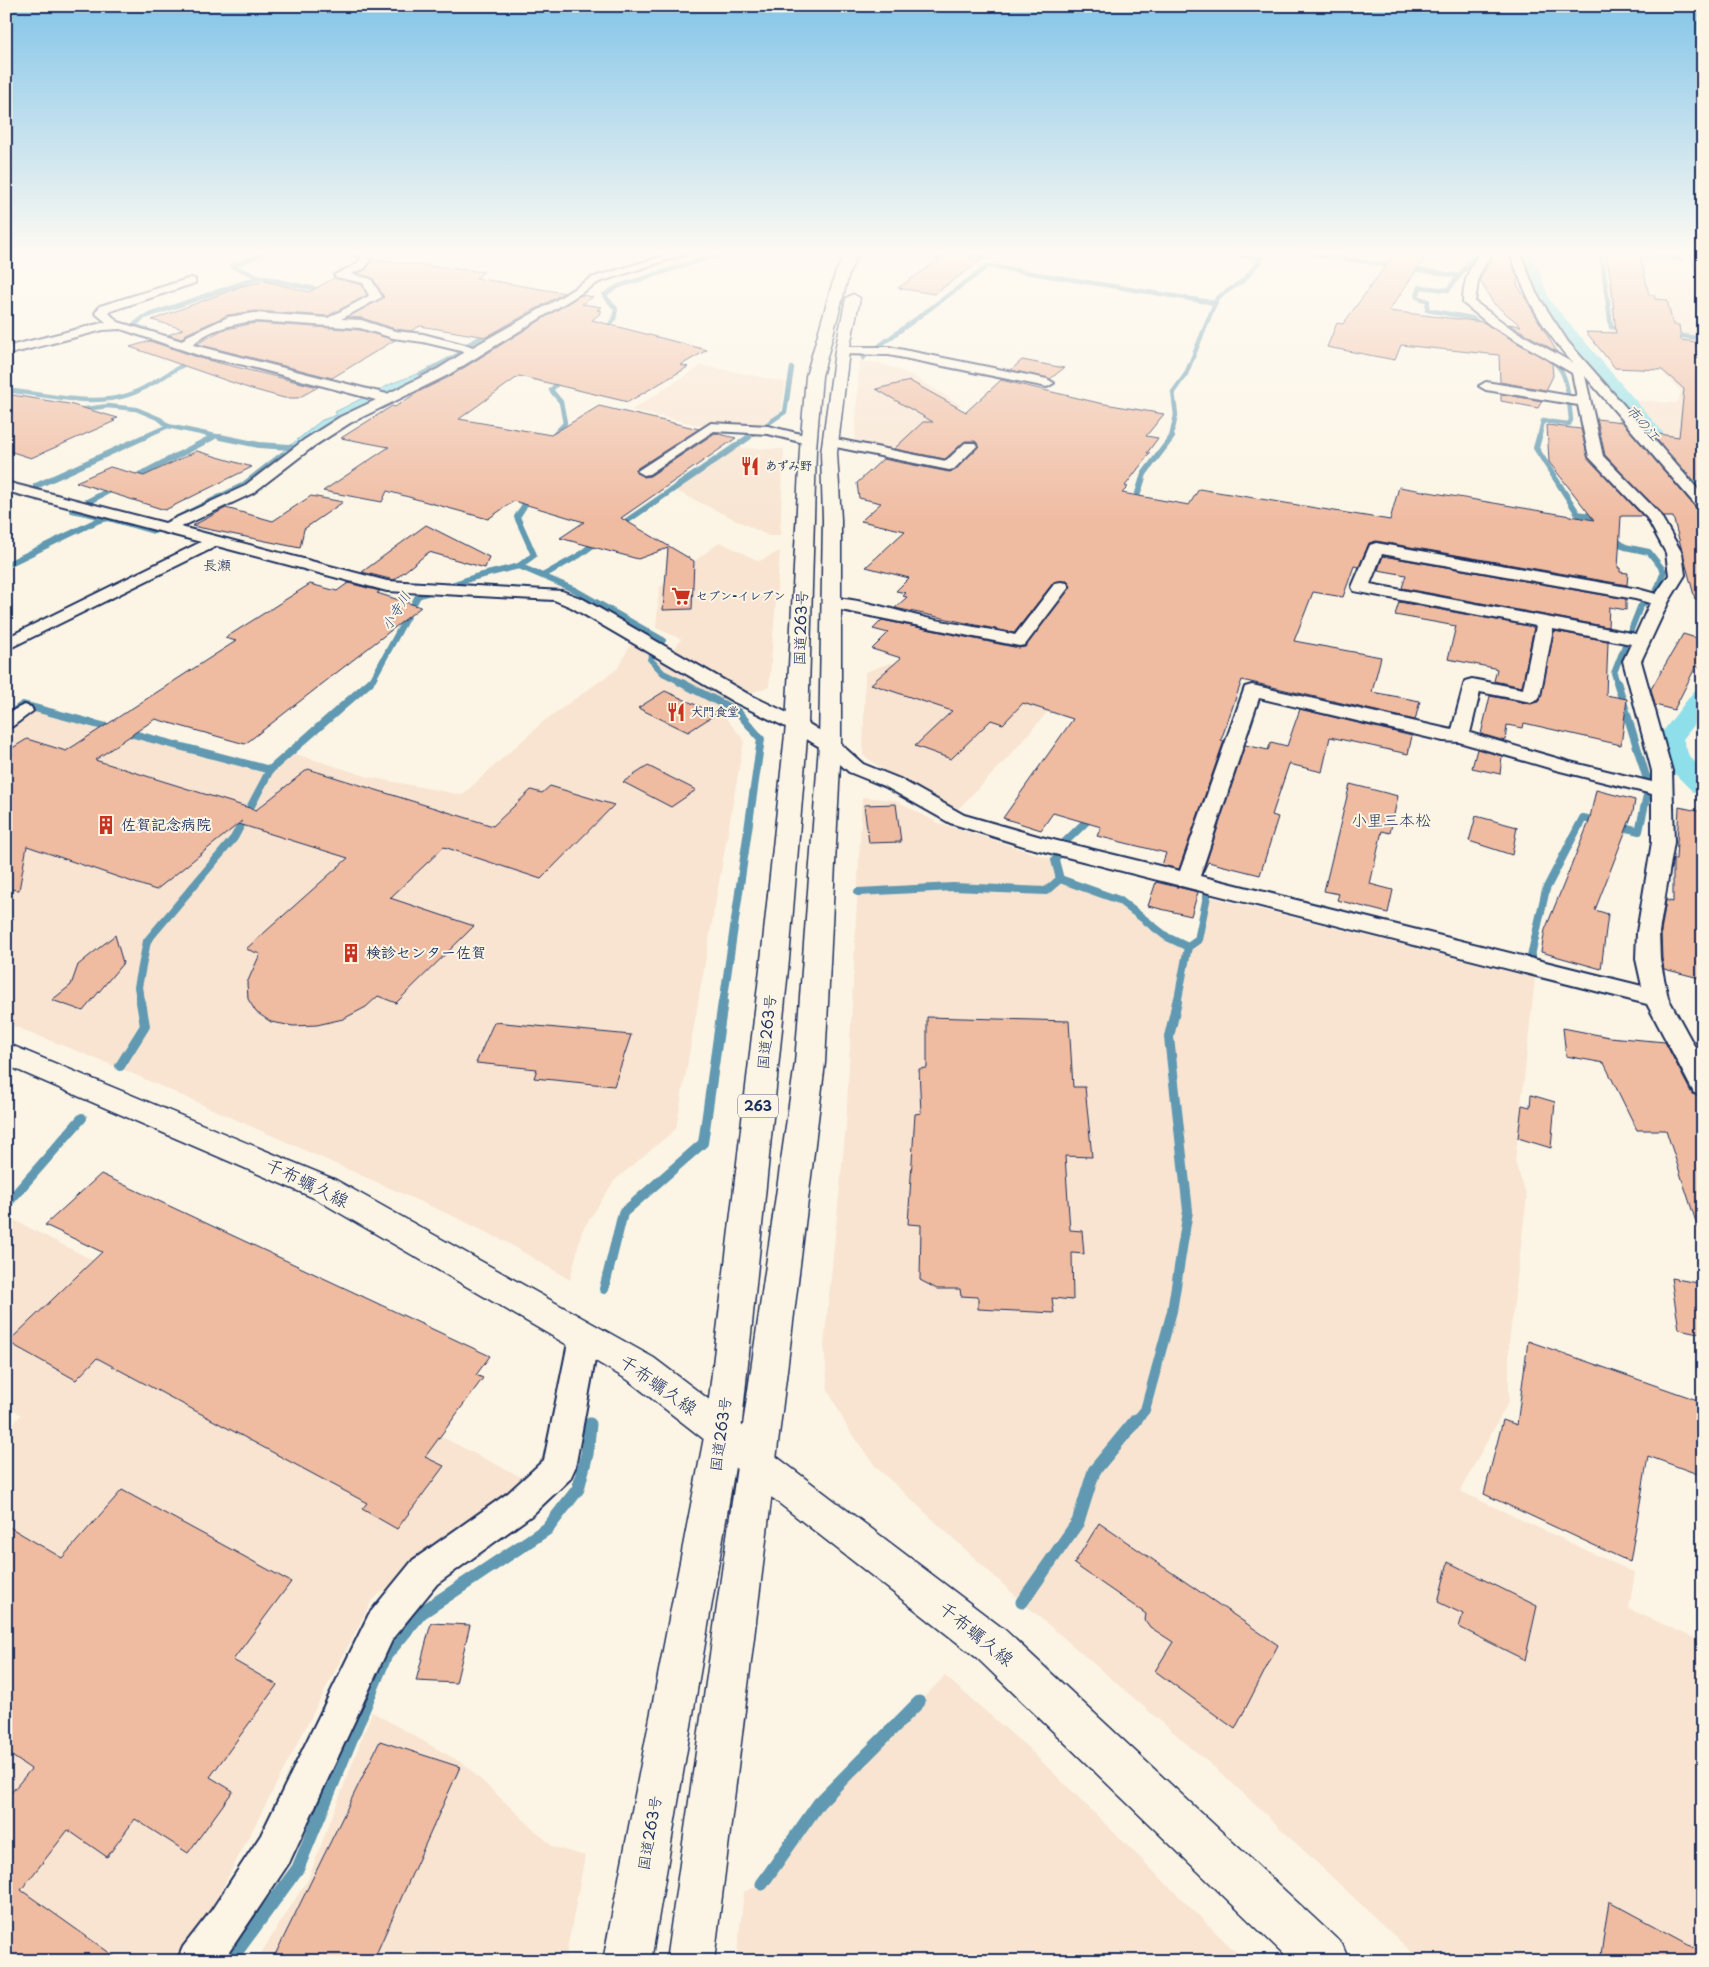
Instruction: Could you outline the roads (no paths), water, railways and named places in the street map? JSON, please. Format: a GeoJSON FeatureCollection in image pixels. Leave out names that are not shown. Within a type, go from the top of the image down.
{"type":"FeatureCollection","features":[{"type":"Feature","properties":{"kind":"main road","name":"国道263号"},"geometry":{"type":"LineString","coordinates":[[690,1961],[810,1064],[830,745],[831,603],[814,376],[823,342]]}},
{"type":"Feature","properties":{"kind":"main road","name":"国道263号"},"geometry":{"type":"LineString","coordinates":[[627,1961],[723,1432],[775,960],[797,725],[820,441],[844,342]]}},
{"type":"Feature","properties":{"kind":"main road","name":"千布蠣久線"},"geometry":{"type":"LineString","coordinates":[[6,1053],[325,1189],[641,1369],[723,1432],[756,1463],[991,1644],[1324,1961]]}},
{"type":"Feature","properties":{"kind":"street"},"geometry":{"type":"LineString","coordinates":[[6,351],[44,342]]}},
{"type":"Feature","properties":{"kind":"street"},"geometry":{"type":"LineString","coordinates":[[173,342],[208,354],[245,360],[386,398]]}},
{"type":"Feature","properties":{"kind":"street"},"geometry":{"type":"LineString","coordinates":[[186,345],[189,342]]}},
{"type":"Feature","properties":{"kind":"street"},"geometry":{"type":"LineString","coordinates":[[438,342],[467,349]]}},
{"type":"Feature","properties":{"kind":"street"},"geometry":{"type":"LineString","coordinates":[[161,527],[248,490],[323,434],[345,420],[386,398],[443,372],[467,349],[482,342]]}},
{"type":"Feature","properties":{"kind":"street"},"geometry":{"type":"LineString","coordinates":[[1528,342],[1558,357],[1578,371],[1574,400],[1596,457],[1654,516],[1674,553],[1677,575],[1660,601],[1632,661],[1662,771],[1663,842],[1648,932],[1648,959],[1656,998],[1703,1086]]}},
{"type":"Feature","properties":{"kind":"street"},"geometry":{"type":"LineString","coordinates":[[1561,342],[1593,376],[1703,505]]}},
{"type":"Feature","properties":{"kind":"street"},"geometry":{"type":"LineString","coordinates":[[842,351],[889,351],[1047,382]]}},
{"type":"Feature","properties":{"kind":"street"},"geometry":{"type":"LineString","coordinates":[[1486,386],[1574,400]]}},
{"type":"Feature","properties":{"kind":"street"},"geometry":{"type":"LineString","coordinates":[[644,471],[712,426],[768,430],[949,466],[970,446]]}},
{"type":"Feature","properties":{"kind":"street"},"geometry":{"type":"LineString","coordinates":[[6,486],[387,586],[556,595],[577,603],[741,698],[797,725],[830,745],[856,768],[893,783],[942,812],[1035,842],[1073,852],[1656,998]]}},
{"type":"Feature","properties":{"kind":"street"},"geometry":{"type":"LineString","coordinates":[[6,645],[217,540]]}},
{"type":"Feature","properties":{"kind":"street"},"geometry":{"type":"LineString","coordinates":[[1642,641],[1360,587],[1376,548],[1638,594],[1660,601]]}},
{"type":"Feature","properties":{"kind":"street"},"geometry":{"type":"LineString","coordinates":[[831,603],[860,607],[948,628],[980,632],[1019,641],[1061,587]]}},
{"type":"Feature","properties":{"kind":"street"},"geometry":{"type":"LineString","coordinates":[[1460,736],[1472,684],[1531,696],[1546,622]]}},
{"type":"Feature","properties":{"kind":"street"},"geometry":{"type":"LineString","coordinates":[[1188,880],[1252,691],[1443,735],[1460,736],[1663,791]]}},
{"type":"Feature","properties":{"kind":"street"},"geometry":{"type":"LineString","coordinates":[[6,722],[24,711]]}},
{"type":"Feature","properties":{"kind":"street"},"geometry":{"type":"LineString","coordinates":[[197,1961],[225,1925],[275,1849],[381,1626],[425,1572],[520,1504],[559,1468],[584,1338]]}},
{"type":"Feature","properties":{"kind":"water"},"geometry":{"type":"Polygon","coordinates":[[[430,369],[429,374],[332,421],[280,461],[266,465],[322,420],[337,415],[335,412],[393,383],[430,369]]]}},
{"type":"Feature","properties":{"kind":"waterway"},"geometry":{"type":"LineString","coordinates":[[420,375],[463,352],[457,350],[473,342]]}},
{"type":"Feature","properties":{"kind":"waterway"},"geometry":{"type":"LineString","coordinates":[[879,346],[885,342]]}},
{"type":"Feature","properties":{"kind":"waterway"},"geometry":{"type":"LineString","coordinates":[[1171,438],[1176,415],[1173,392],[1186,374],[1199,342]]}},
{"type":"Feature","properties":{"kind":"waterway","name":"市の江"},"geometry":{"type":"LineString","coordinates":[[1573,342],[1703,492]]}},
{"type":"Feature","properties":{"kind":"waterway"},"geometry":{"type":"LineString","coordinates":[[1516,343],[1554,362],[1565,378],[1571,420],[1569,424],[1543,421],[1539,438]]}},
{"type":"Feature","properties":{"kind":"waterway"},"geometry":{"type":"LineString","coordinates":[[863,358],[869,353]]}},
{"type":"Feature","properties":{"kind":"waterway"},"geometry":{"type":"LineString","coordinates":[[6,390],[84,400],[100,400],[137,392],[195,359],[204,357],[220,360]]}},
{"type":"Feature","properties":{"kind":"waterway"},"geometry":{"type":"LineString","coordinates":[[252,367],[319,385]]}},
{"type":"Feature","properties":{"kind":"waterway"},"geometry":{"type":"LineString","coordinates":[[747,438],[785,412],[792,368]]}},
{"type":"Feature","properties":{"kind":"waterway","name":"小寺川"},"geometry":{"type":"LineString","coordinates":[[551,438],[565,423],[561,402],[551,390],[564,377]]}},
{"type":"Feature","properties":{"kind":"waterway"},"geometry":{"type":"LineString","coordinates":[[70,411],[108,406],[136,409],[160,419],[168,426]]}},
{"type":"Feature","properties":{"kind":"waterway"},"geometry":{"type":"LineString","coordinates":[[141,438],[168,426]]}},
{"type":"Feature","properties":{"kind":"waterway"},"geometry":{"type":"LineString","coordinates":[[168,426],[225,438]]}},
{"type":"Feature","properties":{"kind":"waterway"},"geometry":{"type":"LineString","coordinates":[[36,486],[144,437]]}},
{"type":"Feature","properties":{"kind":"waterway"},"geometry":{"type":"LineString","coordinates":[[130,480],[213,437],[211,438]]}},
{"type":"Feature","properties":{"kind":"waterway"},"geometry":{"type":"LineString","coordinates":[[220,437],[259,445],[290,447]]}},
{"type":"Feature","properties":{"kind":"waterway"},"geometry":{"type":"LineString","coordinates":[[618,527],[749,437]]}},
{"type":"Feature","properties":{"kind":"waterway"},"geometry":{"type":"LineString","coordinates":[[1134,506],[1144,474],[1172,437]]}},
{"type":"Feature","properties":{"kind":"waterway"},"geometry":{"type":"LineString","coordinates":[[1539,437],[1536,448],[1578,514],[1602,518]]}},
{"type":"Feature","properties":{"kind":"waterway"},"geometry":{"type":"LineString","coordinates":[[176,519],[242,486],[282,455]]}},
{"type":"Feature","properties":{"kind":"waterway"},"geometry":{"type":"LineString","coordinates":[[99,520],[100,516],[72,510],[116,487]]}},
{"type":"Feature","properties":{"kind":"waterway","name":"小寺川"},"geometry":{"type":"LineString","coordinates":[[519,566],[534,555],[517,517],[531,495]]}},
{"type":"Feature","properties":{"kind":"waterway"},"geometry":{"type":"LineString","coordinates":[[99,520],[109,518],[154,531],[165,525]]}},
{"type":"Feature","properties":{"kind":"waterway"},"geometry":{"type":"LineString","coordinates":[[6,565],[99,520]]}},
{"type":"Feature","properties":{"kind":"waterway"},"geometry":{"type":"LineString","coordinates":[[1613,534],[1613,538],[1625,547],[1649,552],[1664,571],[1656,592],[1640,607],[1614,673],[1617,683]]}},
{"type":"Feature","properties":{"kind":"waterway"},"geometry":{"type":"LineString","coordinates":[[544,575],[578,556],[601,539]]}},
{"type":"Feature","properties":{"kind":"waterway","name":"小寺川"},"geometry":{"type":"LineString","coordinates":[[368,683],[373,679],[418,596],[475,577],[519,566]]}},
{"type":"Feature","properties":{"kind":"waterway"},"geometry":{"type":"LineString","coordinates":[[519,566],[575,590],[663,640],[650,659],[663,673],[683,683]]}},
{"type":"Feature","properties":{"kind":"waterway","name":"小寺川"},"geometry":{"type":"LineString","coordinates":[[270,770],[370,682]]}},
{"type":"Feature","properties":{"kind":"waterway"},"geometry":{"type":"LineString","coordinates":[[680,682],[738,712],[761,739],[723,1004]]}},
{"type":"Feature","properties":{"kind":"waterway"},"geometry":{"type":"LineString","coordinates":[[1615,825],[1639,831],[1649,786],[1617,682]]}},
{"type":"Feature","properties":{"kind":"waterway","name":"市の江"},"geometry":{"type":"LineString","coordinates":[[1703,696],[1670,739],[1676,759],[1703,786]]}},
{"type":"Feature","properties":{"kind":"waterway"},"geometry":{"type":"LineString","coordinates":[[12,713],[23,705],[270,770]]}},
{"type":"Feature","properties":{"kind":"waterway","name":"小寺川"},"geometry":{"type":"LineString","coordinates":[[141,1004],[138,987],[147,941],[234,838],[270,770]]}},
{"type":"Feature","properties":{"kind":"waterway"},"geometry":{"type":"LineString","coordinates":[[1060,879],[1055,860],[1065,842],[1094,814]]}},
{"type":"Feature","properties":{"kind":"waterway"},"geometry":{"type":"LineString","coordinates":[[1531,956],[1546,889],[1583,818],[1600,822]]}},
{"type":"Feature","properties":{"kind":"waterway"},"geometry":{"type":"LineString","coordinates":[[858,892],[953,887],[1046,891],[1060,879]]}},
{"type":"Feature","properties":{"kind":"waterway"},"geometry":{"type":"LineString","coordinates":[[1060,879],[1119,900],[1167,937],[1188,947]]}},
{"type":"Feature","properties":{"kind":"waterway"},"geometry":{"type":"LineString","coordinates":[[1188,947],[1198,940],[1207,896]]}},
{"type":"Feature","properties":{"kind":"waterway"},"geometry":{"type":"LineString","coordinates":[[1177,1004],[1188,947]]}},
{"type":"Feature","properties":{"kind":"waterway","name":"小寺川"},"geometry":{"type":"LineString","coordinates":[[120,1066],[145,1026],[141,1002]]}},
{"type":"Feature","properties":{"kind":"waterway"},"geometry":{"type":"LineString","coordinates":[[604,1289],[623,1213],[703,1143],[723,1002]]}},
{"type":"Feature","properties":{"kind":"waterway"},"geometry":{"type":"LineString","coordinates":[[1135,1422],[1145,1410],[1172,1311],[1188,1211],[1169,1037],[1177,1002]]}},
{"type":"Feature","properties":{"kind":"waterway","name":"小寺川"},"geometry":{"type":"LineString","coordinates":[[6,1205],[82,1118]]}},
{"type":"Feature","properties":{"kind":"waterway"},"geometry":{"type":"LineString","coordinates":[[1022,1602],[1078,1522],[1094,1471],[1136,1420]]}},
{"type":"Feature","properties":{"kind":"waterway"},"geometry":{"type":"LineString","coordinates":[[230,1961],[298,1868],[386,1655],[421,1613],[547,1529],[578,1489],[587,1454],[590,1424]]}},
{"type":"Feature","properties":{"kind":"waterway"},"geometry":{"type":"LineString","coordinates":[[762,1884],[819,1803],[919,1702]]}},
{"type":"Feature","properties":{"kind":"place","name":"あずみ野"},"geometry":{"type":"Point","coordinates":[750,466]}},
{"type":"Feature","properties":{"kind":"place","name":"セブン-イレブン"},"geometry":{"type":"Point","coordinates":[681,596]}},
{"type":"Feature","properties":{"kind":"place","name":"大門食堂"},"geometry":{"type":"Point","coordinates":[676,712]}},
{"type":"Feature","properties":{"kind":"place","name":"佐賀記念病院"},"geometry":{"type":"Point","coordinates":[106,825]}},
{"type":"Feature","properties":{"kind":"place","name":"検診センター佐賀"},"geometry":{"type":"Point","coordinates":[351,953]}},
{"type":"Feature","properties":{"kind":"district","name":"長瀬"},"geometry":{"type":"Point","coordinates":[217,565]}},
{"type":"Feature","properties":{"kind":"district","name":"小里三本松"},"geometry":{"type":"Point","coordinates":[1391,820]}}]}
